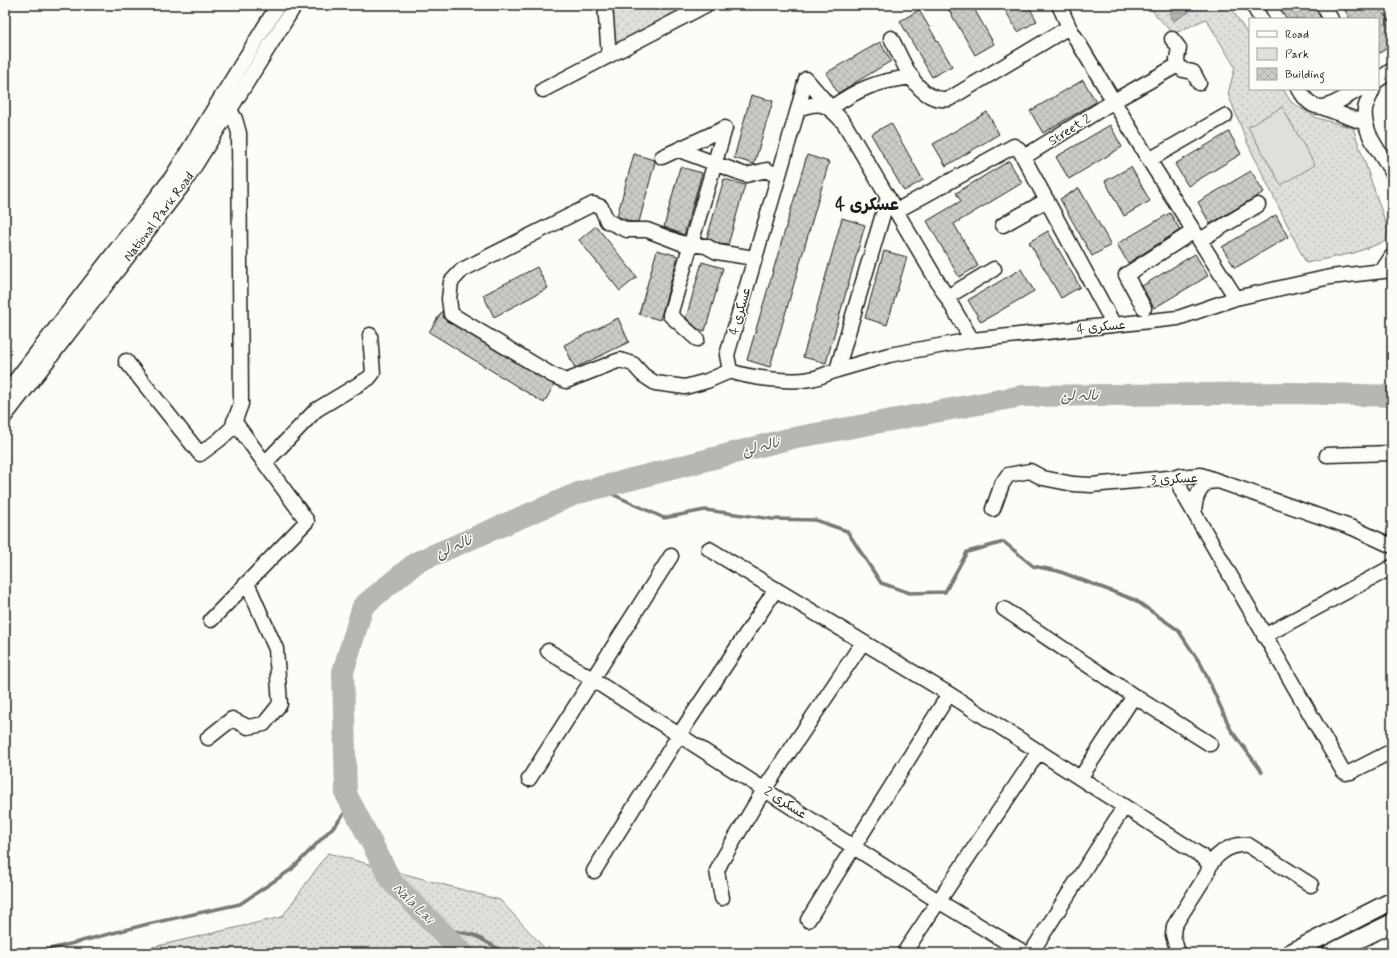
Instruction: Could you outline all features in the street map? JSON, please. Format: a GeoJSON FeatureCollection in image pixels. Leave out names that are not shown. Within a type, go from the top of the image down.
{"type":"FeatureCollection","features":[{"type":"Feature","properties":{"kind":"main road"},"geometry":{"type":"LineString","coordinates":[[1290,953],[1386,904],[1391,924],[1352,949],[1331,953]]}},
{"type":"Feature","properties":{"kind":"street","name":"National Park Road"},"geometry":{"type":"LineString","coordinates":[[5,394],[172,177],[278,5]]}},
{"type":"Feature","properties":{"kind":"street","name":"National Park Road"},"geometry":{"type":"LineString","coordinates":[[5,416],[183,185],[295,5]]}},
{"type":"Feature","properties":{"kind":"street"},"geometry":{"type":"LineString","coordinates":[[605,5],[609,56]]}},
{"type":"Feature","properties":{"kind":"street"},"geometry":{"type":"LineString","coordinates":[[543,90],[706,5]]}},
{"type":"Feature","properties":{"kind":"street"},"geometry":{"type":"LineString","coordinates":[[1059,5],[1069,27],[1149,160],[1236,298]]}},
{"type":"Feature","properties":{"kind":"street"},"geometry":{"type":"LineString","coordinates":[[1253,5],[1260,18]]}},
{"type":"Feature","properties":{"kind":"street"},"geometry":{"type":"LineString","coordinates":[[1323,5],[1330,18]]}},
{"type":"Feature","properties":{"kind":"street"},"geometry":{"type":"LineString","coordinates":[[891,38],[919,89],[929,97],[940,100],[949,99],[1069,27]]}},
{"type":"Feature","properties":{"kind":"street"},"geometry":{"type":"LineString","coordinates":[[1172,38],[1179,48],[1177,59],[1178,65],[1183,70],[1193,72],[1200,83]]}},
{"type":"Feature","properties":{"kind":"street","name":"Street 2"},"geometry":{"type":"LineString","coordinates":[[1024,157],[1114,101],[1178,65]]}},
{"type":"Feature","properties":{"kind":"street"},"geometry":{"type":"LineString","coordinates":[[1379,79],[1392,70]]}},
{"type":"Feature","properties":{"kind":"street"},"geometry":{"type":"LineString","coordinates":[[831,108],[854,93],[875,83],[912,77]]}},
{"type":"Feature","properties":{"kind":"street","name":"عسکری 4"},"geometry":{"type":"LineString","coordinates":[[730,371],[727,354],[806,79],[831,108]]}},
{"type":"Feature","properties":{"kind":"street"},"geometry":{"type":"LineString","coordinates":[[1300,90],[1309,104],[1317,108],[1324,108],[1366,123]]}},
{"type":"Feature","properties":{"kind":"street"},"geometry":{"type":"LineString","coordinates":[[1324,108],[1358,90]]}},
{"type":"Feature","properties":{"kind":"street"},"geometry":{"type":"LineString","coordinates":[[1374,90],[1365,109],[1366,123],[1372,141],[1392,172]]}},
{"type":"Feature","properties":{"kind":"street"},"geometry":{"type":"LineString","coordinates":[[798,109],[814,103],[831,108],[844,123],[972,340]]}},
{"type":"Feature","properties":{"kind":"street"},"geometry":{"type":"LineString","coordinates":[[126,362],[200,454],[232,428],[242,404],[239,133],[235,119],[230,110]]}},
{"type":"Feature","properties":{"kind":"street"},"geometry":{"type":"LineString","coordinates":[[1149,160],[1226,116]]}},
{"type":"Feature","properties":{"kind":"street"},"geometry":{"type":"LineString","coordinates":[[662,157],[725,128],[670,315],[697,339]]}},
{"type":"Feature","properties":{"kind":"street"},"geometry":{"type":"LineString","coordinates":[[896,211],[1014,146],[1020,149],[1114,324]]}},
{"type":"Feature","properties":{"kind":"street"},"geometry":{"type":"LineString","coordinates":[[679,150],[746,175],[767,170],[778,177]]}},
{"type":"Feature","properties":{"kind":"street"},"geometry":{"type":"LineString","coordinates":[[754,258],[718,252],[706,246],[681,243],[647,230],[635,231],[622,228],[607,221],[601,207],[593,204],[462,270],[451,282],[449,299],[451,314],[552,375],[566,381],[620,360],[633,364],[643,376],[654,383],[685,387],[707,381],[730,371],[742,375],[785,380],[811,380],[837,370],[888,197]]}},
{"type":"Feature","properties":{"kind":"street"},"geometry":{"type":"LineString","coordinates":[[1003,225],[1047,200]]}},
{"type":"Feature","properties":{"kind":"street"},"geometry":{"type":"LineString","coordinates":[[1144,308],[1126,275],[1258,205]]}},
{"type":"Feature","properties":{"kind":"street"},"geometry":{"type":"LineString","coordinates":[[1387,270],[1392,256]]}},
{"type":"Feature","properties":{"kind":"street"},"geometry":{"type":"LineString","coordinates":[[947,297],[994,269]]}},
{"type":"Feature","properties":{"kind":"street","name":"عسکری 4"},"geometry":{"type":"LineString","coordinates":[[837,370],[889,355],[972,340],[1178,318],[1236,298],[1330,277],[1387,270]]}},
{"type":"Feature","properties":{"kind":"street"},"geometry":{"type":"LineString","coordinates":[[265,463],[316,410],[369,378],[373,373],[370,335]]}},
{"type":"Feature","properties":{"kind":"street"},"geometry":{"type":"LineString","coordinates":[[211,620],[307,521],[234,421]]}},
{"type":"Feature","properties":{"kind":"street"},"geometry":{"type":"LineString","coordinates":[[1327,455],[1392,453]]}},
{"type":"Feature","properties":{"kind":"street","name":"عسکری 3"},"geometry":{"type":"LineString","coordinates":[[993,508],[1002,484],[1008,475],[1030,471],[1043,478],[1073,484],[1091,485],[1201,475],[1353,528],[1392,546]]}},
{"type":"Feature","properties":{"kind":"street"},"geometry":{"type":"LineString","coordinates":[[1179,476],[1181,490],[1264,636],[1343,770],[1346,773],[1351,772],[1392,752]]}},
{"type":"Feature","properties":{"kind":"street"},"geometry":{"type":"LineString","coordinates":[[1194,513],[1195,500],[1198,491],[1207,482],[1219,481]]}},
{"type":"Feature","properties":{"kind":"street"},"geometry":{"type":"LineString","coordinates":[[709,549],[949,694],[1081,777],[1124,807],[1203,857],[1209,864]]}},
{"type":"Feature","properties":{"kind":"street"},"geometry":{"type":"LineString","coordinates":[[529,779],[670,556]]}},
{"type":"Feature","properties":{"kind":"street"},"geometry":{"type":"LineString","coordinates":[[1264,636],[1392,567]]}},
{"type":"Feature","properties":{"kind":"street"},"geometry":{"type":"LineString","coordinates":[[208,738],[232,719],[248,727],[264,724],[280,704],[276,649],[247,583]]}},
{"type":"Feature","properties":{"kind":"street"},"geometry":{"type":"LineString","coordinates":[[594,871],[679,735],[776,589]]}},
{"type":"Feature","properties":{"kind":"street"},"geometry":{"type":"LineString","coordinates":[[1004,609],[1134,696],[1210,744]]}},
{"type":"Feature","properties":{"kind":"street"},"geometry":{"type":"LineString","coordinates":[[722,898],[718,871],[764,788],[863,642]]}},
{"type":"Feature","properties":{"kind":"street","name":"عسکری 2"},"geometry":{"type":"LineString","coordinates":[[548,651],[764,788],[938,901],[1025,953]]}},
{"type":"Feature","properties":{"kind":"street"},"geometry":{"type":"LineString","coordinates":[[808,920],[949,694]]}},
{"type":"Feature","properties":{"kind":"street"},"geometry":{"type":"LineString","coordinates":[[1081,777],[1134,696]]}},
{"type":"Feature","properties":{"kind":"street"},"geometry":{"type":"LineString","coordinates":[[904,953],[1039,751]]}},
{"type":"Feature","properties":{"kind":"street"},"geometry":{"type":"LineString","coordinates":[[1031,953],[1124,807]]}},
{"type":"Feature","properties":{"kind":"street"},"geometry":{"type":"LineString","coordinates":[[1178,953],[1173,935],[1174,926],[1207,874],[1209,864],[1226,849],[1238,844],[1248,845],[1311,885]]}},
{"type":"Feature","properties":{"kind":"green space"},"geometry":{"type":"Polygon","coordinates":[[[612,5],[690,5],[616,45],[611,14],[612,5]]]}},
{"type":"Feature","properties":{"kind":"green space"},"geometry":{"type":"Polygon","coordinates":[[[1147,5],[1229,5],[1249,36],[1249,90],[1284,90],[1291,102],[1317,118],[1353,128],[1388,230],[1386,241],[1354,253],[1306,263],[1248,144],[1228,94],[1235,67],[1206,19],[1173,34],[1147,5]]]}},
{"type":"Feature","properties":{"kind":"green space"},"geometry":{"type":"Polygon","coordinates":[[[1282,107],[1315,165],[1281,185],[1248,127],[1282,107]]]}},
{"type":"Feature","properties":{"kind":"green space"},"geometry":{"type":"Polygon","coordinates":[[[328,853],[500,900],[549,953],[127,953],[282,917],[328,853]]]}},
{"type":"Feature","properties":{"kind":"shaded area"},"geometry":{"type":"Polygon","coordinates":[[[1185,5],[1189,12],[1174,21],[1169,14],[1185,5]]]}},
{"type":"Feature","properties":{"kind":"building"},"geometry":{"type":"Polygon","coordinates":[[[946,5],[972,5],[994,44],[975,55],[946,5]]]}},
{"type":"Feature","properties":{"kind":"building"},"geometry":{"type":"Polygon","coordinates":[[[1002,5],[1028,5],[1037,21],[1018,32],[1002,5]]]}},
{"type":"Feature","properties":{"kind":"building"},"geometry":{"type":"Polygon","coordinates":[[[1278,5],[1315,5],[1321,18],[1285,18],[1278,5]]]}},
{"type":"Feature","properties":{"kind":"building"},"geometry":{"type":"Polygon","coordinates":[[[1342,5],[1379,5],[1392,26],[1392,45],[1379,53],[1379,18],[1349,18],[1342,5]]]}},
{"type":"Feature","properties":{"kind":"building"},"geometry":{"type":"Polygon","coordinates":[[[919,10],[952,66],[932,77],[900,21],[919,10]]]}},
{"type":"Feature","properties":{"kind":"building"},"geometry":{"type":"Polygon","coordinates":[[[880,42],[891,61],[838,93],[826,73],[880,42]]]}},
{"type":"Feature","properties":{"kind":"building"},"geometry":{"type":"Polygon","coordinates":[[[1083,80],[1096,102],[1043,133],[1030,111],[1083,80]]]}},
{"type":"Feature","properties":{"kind":"building"},"geometry":{"type":"Polygon","coordinates":[[[751,95],[773,101],[754,164],[734,158],[751,95]]]}},
{"type":"Feature","properties":{"kind":"building"},"geometry":{"type":"Polygon","coordinates":[[[987,112],[999,134],[946,166],[933,144],[987,112]]]}},
{"type":"Feature","properties":{"kind":"building"},"geometry":{"type":"Polygon","coordinates":[[[891,123],[923,180],[904,191],[871,134],[891,123]]]}},
{"type":"Feature","properties":{"kind":"building"},"geometry":{"type":"Polygon","coordinates":[[[1110,125],[1122,147],[1069,179],[1056,157],[1110,125]]]}},
{"type":"Feature","properties":{"kind":"building"},"geometry":{"type":"Polygon","coordinates":[[[1229,132],[1241,154],[1188,186],[1175,164],[1229,132]]]}},
{"type":"Feature","properties":{"kind":"building"},"geometry":{"type":"Polygon","coordinates":[[[634,154],[654,160],[655,162],[639,222],[632,222],[617,216],[634,154]]]}},
{"type":"Feature","properties":{"kind":"building"},"geometry":{"type":"Polygon","coordinates":[[[807,155],[829,162],[770,367],[747,360],[807,155]]]}},
{"type":"Feature","properties":{"kind":"building"},"geometry":{"type":"Polygon","coordinates":[[[1009,161],[1022,183],[954,224],[978,266],[959,277],[927,221],[961,201],[956,193],[1009,161]]]}},
{"type":"Feature","properties":{"kind":"building"},"geometry":{"type":"Polygon","coordinates":[[[680,167],[702,173],[684,235],[664,227],[680,167]]]}},
{"type":"Feature","properties":{"kind":"building"},"geometry":{"type":"Polygon","coordinates":[[[1131,167],[1150,201],[1124,216],[1105,181],[1131,167]]]}},
{"type":"Feature","properties":{"kind":"building"},"geometry":{"type":"Polygon","coordinates":[[[1251,171],[1264,192],[1210,224],[1198,202],[1251,171]]]}},
{"type":"Feature","properties":{"kind":"building"},"geometry":{"type":"Polygon","coordinates":[[[724,179],[745,185],[728,245],[720,244],[707,238],[724,179]]]}},
{"type":"Feature","properties":{"kind":"building"},"geometry":{"type":"Polygon","coordinates":[[[1079,188],[1111,245],[1092,256],[1060,199],[1079,188]]]}},
{"type":"Feature","properties":{"kind":"building"},"geometry":{"type":"Polygon","coordinates":[[[1170,213],[1180,230],[1128,263],[1117,244],[1170,213]]]}},
{"type":"Feature","properties":{"kind":"building"},"geometry":{"type":"Polygon","coordinates":[[[1276,215],[1288,237],[1235,268],[1222,247],[1276,215]]]}},
{"type":"Feature","properties":{"kind":"building"},"geometry":{"type":"Polygon","coordinates":[[[842,218],[865,225],[826,363],[803,357],[842,218]]]}},
{"type":"Feature","properties":{"kind":"building"},"geometry":{"type":"Polygon","coordinates":[[[596,226],[637,277],[620,291],[579,240],[596,226]]]}},
{"type":"Feature","properties":{"kind":"building"},"geometry":{"type":"Polygon","coordinates":[[[1048,231],[1080,287],[1061,298],[1029,242],[1048,231]]]}},
{"type":"Feature","properties":{"kind":"building"},"geometry":{"type":"Polygon","coordinates":[[[657,250],[678,256],[660,320],[639,314],[657,250]]]}},
{"type":"Feature","properties":{"kind":"building"},"geometry":{"type":"Polygon","coordinates":[[[884,251],[907,257],[887,325],[865,318],[884,251]]]}},
{"type":"Feature","properties":{"kind":"building"},"geometry":{"type":"Polygon","coordinates":[[[1195,254],[1208,276],[1154,308],[1142,286],[1195,254]]]}},
{"type":"Feature","properties":{"kind":"building"},"geometry":{"type":"Polygon","coordinates":[[[702,262],[723,268],[705,331],[698,329],[686,318],[702,262]]]}},
{"type":"Feature","properties":{"kind":"building"},"geometry":{"type":"Polygon","coordinates":[[[537,267],[548,288],[494,317],[483,295],[537,267]]]}},
{"type":"Feature","properties":{"kind":"building"},"geometry":{"type":"Polygon","coordinates":[[[1021,269],[1034,291],[981,322],[968,300],[1021,269]]]}},
{"type":"Feature","properties":{"kind":"building"},"geometry":{"type":"Polygon","coordinates":[[[442,311],[447,321],[554,385],[544,403],[429,332],[442,311]]]}},
{"type":"Feature","properties":{"kind":"building"},"geometry":{"type":"Polygon","coordinates":[[[618,318],[629,342],[575,368],[564,345],[618,318]]]}},
{"type":"Feature","properties":{"kind":"waterway","name":"نالہ لئ"},"geometry":{"type":"LineString","coordinates":[[463,953],[392,882],[346,794],[343,672],[363,606],[417,562],[578,493],[788,439],[1022,396],[1296,393],[1392,396]]}},
{"type":"Feature","properties":{"kind":"waterway"},"geometry":{"type":"LineString","coordinates":[[599,488],[664,518],[705,510],[772,519],[815,520],[847,531],[881,583],[910,593],[945,592],[967,552],[1004,542],[1033,566],[1058,571],[1135,600],[1178,630],[1202,666],[1231,730],[1262,772]]}},
{"type":"Feature","properties":{"kind":"waterway"},"geometry":{"type":"LineString","coordinates":[[35,953],[148,924],[240,904],[292,869],[337,823],[351,804]]}},
{"type":"Feature","properties":{"kind":"waterway"},"geometry":{"type":"LineString","coordinates":[[439,928],[474,935],[506,953]]}},
{"type":"Feature","properties":{"kind":"district","name":"عسکری 4"},"geometry":{"type":"Point","coordinates":[867,204]}},
{"type":"Feature","properties":{"kind":"water label","name":"Nala Lai"},"geometry":{"type":"Point","coordinates":[414,903]}}]}
